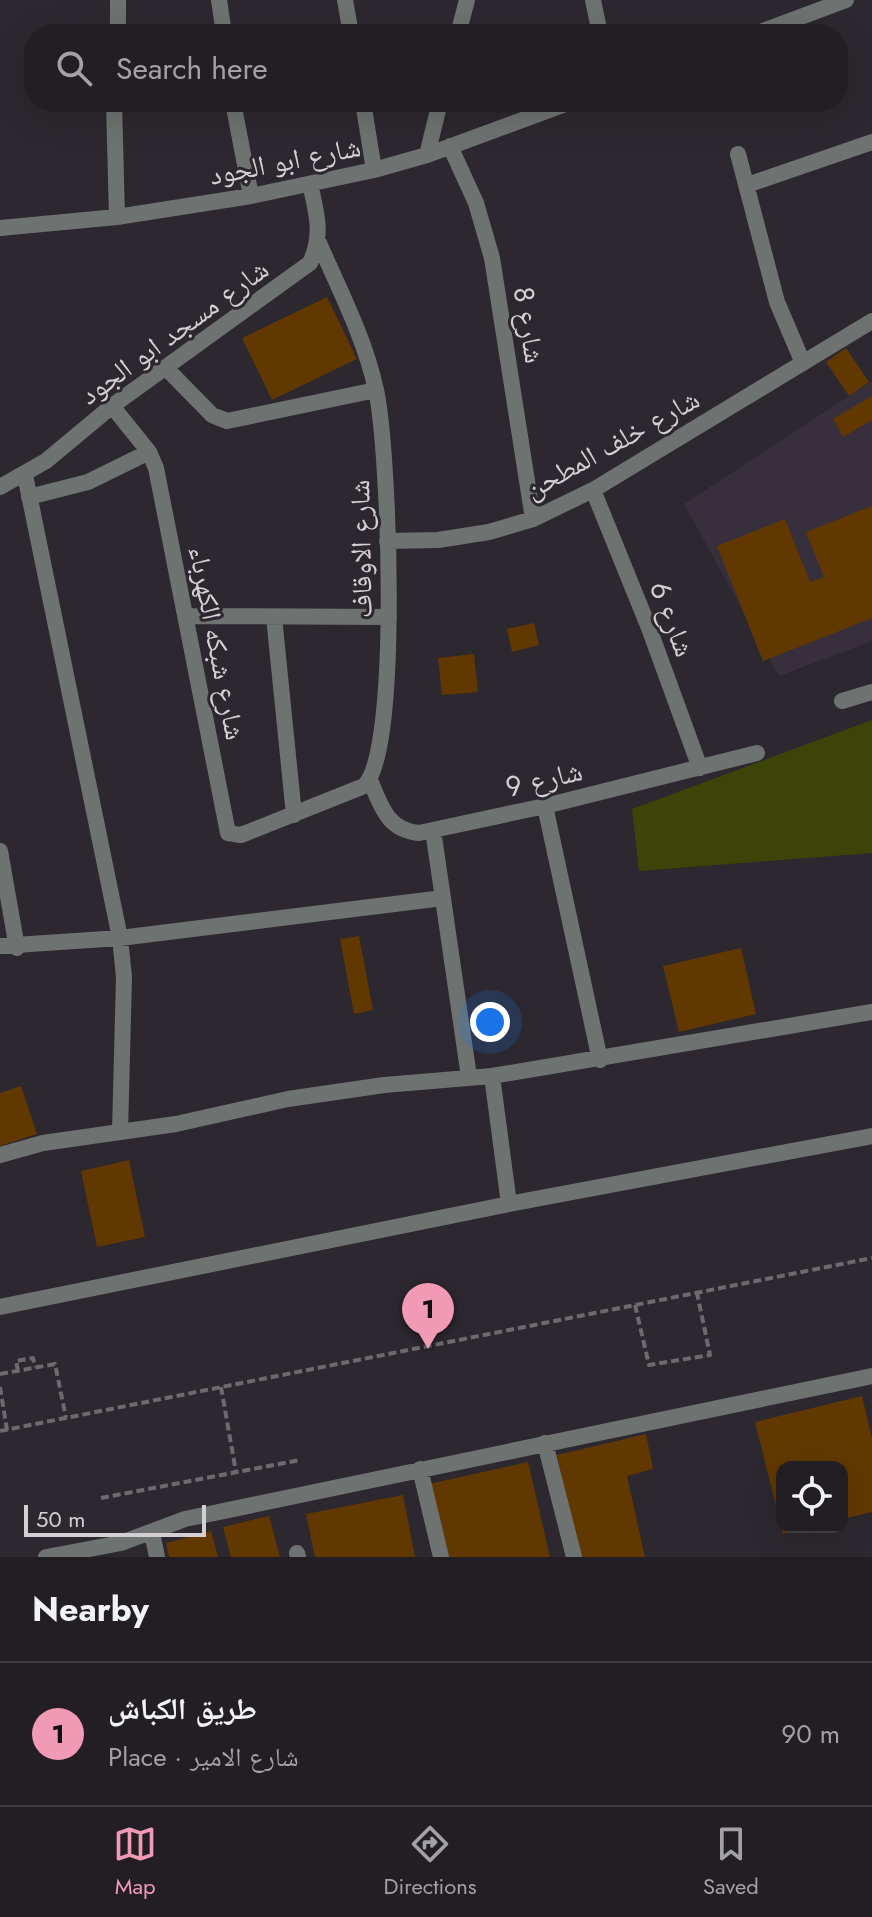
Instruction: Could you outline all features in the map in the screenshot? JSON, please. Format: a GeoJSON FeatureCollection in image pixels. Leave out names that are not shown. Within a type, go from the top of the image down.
{"type":"FeatureCollection","features":[{"type":"Feature","properties":{"kind":"street"},"geometry":{"type":"LineString","coordinates":[[118,0],[118,24]]}},
{"type":"Feature","properties":{"kind":"street"},"geometry":{"type":"LineString","coordinates":[[219,0],[223,24]]}},
{"type":"Feature","properties":{"kind":"street"},"geometry":{"type":"LineString","coordinates":[[345,0],[349,24]]}},
{"type":"Feature","properties":{"kind":"street"},"geometry":{"type":"LineString","coordinates":[[461,24],[467,0]]}},
{"type":"Feature","properties":{"kind":"street"},"geometry":{"type":"LineString","coordinates":[[593,0],[598,24]]}},
{"type":"Feature","properties":{"kind":"street"},"geometry":{"type":"LineString","coordinates":[[782,24],[846,0]]}},
{"type":"Feature","properties":{"kind":"street"},"geometry":{"type":"LineString","coordinates":[[114,112],[117,217]]}},
{"type":"Feature","properties":{"kind":"street"},"geometry":{"type":"LineString","coordinates":[[235,112],[251,196]]}},
{"type":"Feature","properties":{"kind":"street"},"geometry":{"type":"LineString","coordinates":[[365,112],[374,170]]}},
{"type":"Feature","properties":{"kind":"street"},"geometry":{"type":"LineString","coordinates":[[427,155],[438,112]]}},
{"type":"Feature","properties":{"kind":"street","name":"شارع ابو الجود"},"geometry":{"type":"LineString","coordinates":[[0,228],[117,217],[310,184],[427,155],[544,112]]}},
{"type":"Feature","properties":{"kind":"street"},"geometry":{"type":"LineString","coordinates":[[747,185],[872,142]]}},
{"type":"Feature","properties":{"kind":"street","name":"شارع 8"},"geometry":{"type":"LineString","coordinates":[[450,146],[476,203],[492,258],[533,519]]}},
{"type":"Feature","properties":{"kind":"street"},"geometry":{"type":"LineString","coordinates":[[738,154],[777,302],[803,363]]}},
{"type":"Feature","properties":{"kind":"street"},"geometry":{"type":"LineString","coordinates":[[310,184],[319,223],[319,243]]}},
{"type":"Feature","properties":{"kind":"street","name":"شارع مسجد ابو الجود"},"geometry":{"type":"LineString","coordinates":[[0,487],[25,475],[112,406],[294,277],[310,263],[319,243]]}},
{"type":"Feature","properties":{"kind":"street","name":"شارع الاوقاف"},"geometry":{"type":"LineString","coordinates":[[319,243],[362,342],[376,390],[385,449],[388,661],[370,780]]}},
{"type":"Feature","properties":{"kind":"street","name":"شارع خلف المطحن"},"geometry":{"type":"LineString","coordinates":[[387,541],[438,540],[489,532],[533,519],[593,490],[872,321]]}},
{"type":"Feature","properties":{"kind":"street"},"geometry":{"type":"LineString","coordinates":[[166,368],[212,415],[227,421],[376,390]]}},
{"type":"Feature","properties":{"kind":"street","name":"شارع شبكه الكهرباء"},"geometry":{"type":"LineString","coordinates":[[112,406],[149,452],[162,489],[228,833],[241,835],[294,815]]}},
{"type":"Feature","properties":{"kind":"street"},"geometry":{"type":"LineString","coordinates":[[29,497],[88,482],[149,452]]}},
{"type":"Feature","properties":{"kind":"street"},"geometry":{"type":"LineString","coordinates":[[25,475],[120,938],[124,990],[120,1132]]}},
{"type":"Feature","properties":{"kind":"street","name":"شارع 6"},"geometry":{"type":"LineString","coordinates":[[593,490],[649,628],[700,768]]}},
{"type":"Feature","properties":{"kind":"street"},"geometry":{"type":"LineString","coordinates":[[186,616],[389,617]]}},
{"type":"Feature","properties":{"kind":"street"},"geometry":{"type":"LineString","coordinates":[[274,617],[294,815],[370,780]]}},
{"type":"Feature","properties":{"kind":"street"},"geometry":{"type":"LineString","coordinates":[[842,701],[872,692]]}},
{"type":"Feature","properties":{"kind":"street","name":"شارع 9"},"geometry":{"type":"LineString","coordinates":[[370,780],[392,824],[404,832],[433,830],[545,806],[757,753]]}},
{"type":"Feature","properties":{"kind":"street"},"geometry":{"type":"LineString","coordinates":[[545,806],[600,1060]]}},
{"type":"Feature","properties":{"kind":"street"},"geometry":{"type":"LineString","coordinates":[[433,830],[469,1077]]}},
{"type":"Feature","properties":{"kind":"street"},"geometry":{"type":"LineString","coordinates":[[0,851],[9,947],[120,938],[443,898]]}},
{"type":"Feature","properties":{"kind":"street"},"geometry":{"type":"LineString","coordinates":[[0,1155],[43,1143],[176,1124],[288,1099],[492,1076],[600,1060],[872,1012]]}},
{"type":"Feature","properties":{"kind":"street"},"geometry":{"type":"LineString","coordinates":[[492,1076],[509,1204]]}},
{"type":"Feature","properties":{"kind":"street"},"geometry":{"type":"LineString","coordinates":[[0,1307],[509,1204],[872,1136]]}},
{"type":"Feature","properties":{"kind":"street"},"geometry":{"type":"LineString","coordinates":[[46,1557],[152,1533],[185,1519],[872,1376]]}},
{"type":"Feature","properties":{"kind":"street"},"geometry":{"type":"LineString","coordinates":[[545,1443],[574,1557]]}},
{"type":"Feature","properties":{"kind":"street"},"geometry":{"type":"LineString","coordinates":[[420,1469],[441,1557]]}},
{"type":"Feature","properties":{"kind":"street"},"geometry":{"type":"LineString","coordinates":[[152,1533],[157,1557]]}},
{"type":"Feature","properties":{"kind":"path"},"geometry":{"type":"LineString","coordinates":[[0,1431],[872,1258]]}},
{"type":"Feature","properties":{"kind":"path"},"geometry":{"type":"LineString","coordinates":[[635,1305],[649,1365],[710,1355],[697,1293]]}},
{"type":"Feature","properties":{"kind":"path"},"geometry":{"type":"LineString","coordinates":[[18,1371],[16,1361],[33,1358],[35,1367]]}},
{"type":"Feature","properties":{"kind":"path"},"geometry":{"type":"LineString","coordinates":[[0,1374],[55,1364],[66,1418]]}},
{"type":"Feature","properties":{"kind":"path"},"geometry":{"type":"LineString","coordinates":[[0,1387],[7,1430]]}},
{"type":"Feature","properties":{"kind":"path"},"geometry":{"type":"LineString","coordinates":[[221,1387],[236,1472]]}},
{"type":"Feature","properties":{"kind":"path"},"geometry":{"type":"LineString","coordinates":[[101,1498],[300,1460]]}},
{"type":"Feature","properties":{"kind":"shaded area"},"geometry":{"type":"Polygon","coordinates":[[[872,381],[872,641],[779,676],[684,504],[872,381]]]}},
{"type":"Feature","properties":{"kind":"green space"},"geometry":{"type":"Polygon","coordinates":[[[872,720],[872,853],[639,871],[632,809],[872,720]]]}},
{"type":"Feature","properties":{"kind":"building"},"geometry":{"type":"Polygon","coordinates":[[[327,297],[357,359],[272,400],[242,338],[327,297]]]}},
{"type":"Feature","properties":{"kind":"building"},"geometry":{"type":"Polygon","coordinates":[[[846,348],[869,382],[849,396],[826,362],[846,348]]]}},
{"type":"Feature","properties":{"kind":"building"},"geometry":{"type":"Polygon","coordinates":[[[872,396],[872,420],[843,437],[833,419],[872,396]]]}},
{"type":"Feature","properties":{"kind":"building"},"geometry":{"type":"Polygon","coordinates":[[[872,506],[872,618],[763,661],[717,546],[785,519],[810,582],[824,577],[806,532],[872,506]]]}},
{"type":"Feature","properties":{"kind":"building"},"geometry":{"type":"Polygon","coordinates":[[[534,623],[539,645],[512,652],[507,629],[534,623]]]}},
{"type":"Feature","properties":{"kind":"building"},"geometry":{"type":"Polygon","coordinates":[[[474,654],[478,692],[442,695],[438,658],[474,654]]]}},
{"type":"Feature","properties":{"kind":"building"},"geometry":{"type":"Polygon","coordinates":[[[359,936],[373,1010],[354,1014],[340,939],[359,936]]]}},
{"type":"Feature","properties":{"kind":"building"},"geometry":{"type":"Polygon","coordinates":[[[741,948],[756,1014],[679,1032],[663,966],[741,948]]]}},
{"type":"Feature","properties":{"kind":"building"},"geometry":{"type":"Polygon","coordinates":[[[21,1086],[37,1134],[0,1146],[0,1093],[21,1086]]]}},
{"type":"Feature","properties":{"kind":"building"},"geometry":{"type":"Polygon","coordinates":[[[129,1160],[145,1237],[97,1247],[81,1171],[129,1160]]]}},
{"type":"Feature","properties":{"kind":"building"},"geometry":{"type":"Polygon","coordinates":[[[862,1396],[872,1438],[872,1512],[848,1518],[848,1461],[776,1461],[776,1506],[755,1422],[862,1396]]]}},
{"type":"Feature","properties":{"kind":"building"},"geometry":{"type":"Polygon","coordinates":[[[646,1434],[653,1469],[627,1476],[645,1557],[579,1557],[557,1455],[646,1434]]]}},
{"type":"Feature","properties":{"kind":"building"},"geometry":{"type":"Polygon","coordinates":[[[528,1462],[550,1557],[446,1557],[429,1484],[528,1462]]]}},
{"type":"Feature","properties":{"kind":"building"},"geometry":{"type":"Polygon","coordinates":[[[403,1495],[415,1557],[315,1557],[306,1514],[403,1495]]]}},
{"type":"Feature","properties":{"kind":"building"},"geometry":{"type":"Polygon","coordinates":[[[269,1516],[280,1557],[231,1557],[223,1527],[269,1516]]]}},
{"type":"Feature","properties":{"kind":"building"},"geometry":{"type":"Polygon","coordinates":[[[211,1531],[218,1557],[169,1557],[166,1543],[211,1531]]]}},
{"type":"Feature","properties":{"kind":"place","name":"طريق الكباش"},"geometry":{"type":"Point","coordinates":[428,1349]}}]}
